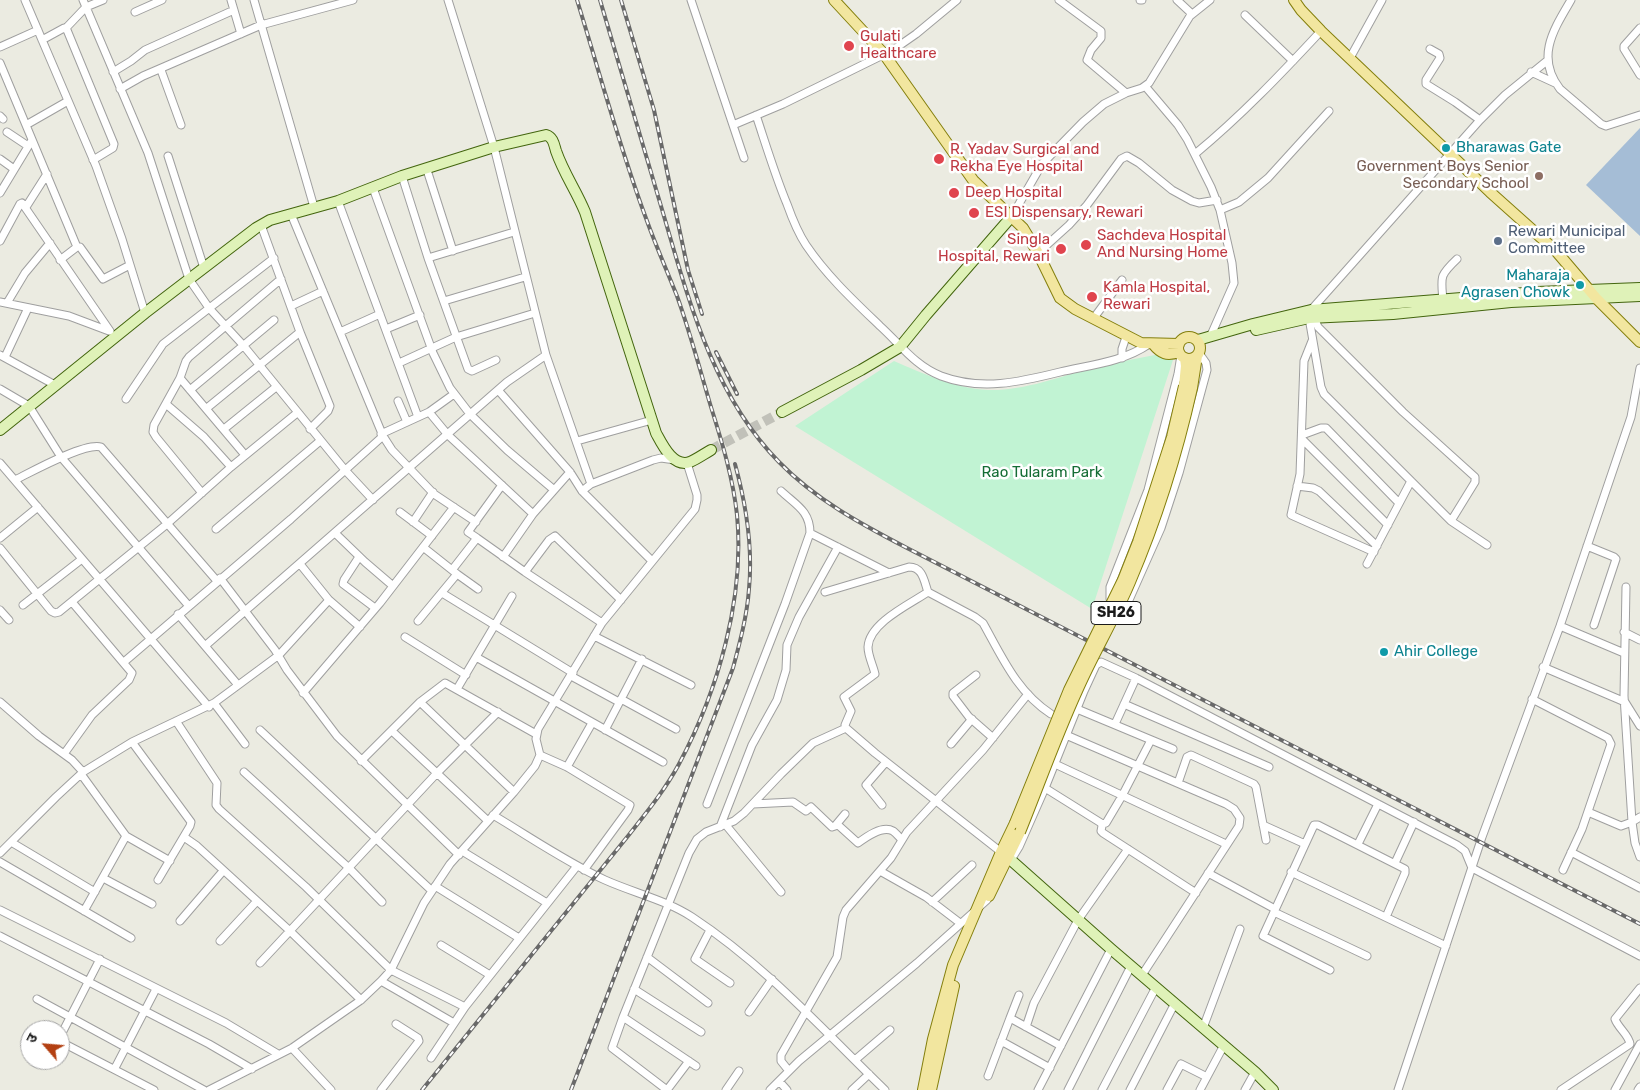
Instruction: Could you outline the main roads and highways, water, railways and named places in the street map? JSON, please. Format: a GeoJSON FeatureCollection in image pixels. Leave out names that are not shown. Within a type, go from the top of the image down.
{"type":"FeatureCollection","features":[{"type":"Feature","properties":{"kind":"main road"},"geometry":{"type":"LineString","coordinates":[[834,0],[884,54],[974,180],[1023,228],[1038,253],[1060,298],[1066,304],[1093,320],[1126,337],[1141,343],[1151,344],[1167,355],[1181,352],[1192,359],[1199,348],[1189,336],[1182,339],[1181,352]]}},
{"type":"Feature","properties":{"kind":"main road"},"geometry":{"type":"LineString","coordinates":[[1297,1],[1321,31],[1449,154],[1556,251],[1596,298],[1640,342]]}},
{"type":"Feature","properties":{"kind":"main road","name":"SH26"},"geometry":{"type":"LineString","coordinates":[[931,1090],[958,969],[967,943],[1076,692],[1126,591],[1146,545],[1170,476],[1188,387],[1199,348]]}},
{"type":"Feature","properties":{"kind":"main road","name":"SH26"},"geometry":{"type":"LineString","coordinates":[[1181,352],[1186,366],[1188,387]]}},
{"type":"Feature","properties":{"kind":"main road","name":"SH26"},"geometry":{"type":"LineString","coordinates":[[923,1090],[933,1039],[953,965],[976,909],[1006,856]]}},
{"type":"Feature","properties":{"kind":"water"},"geometry":{"type":"Polygon","coordinates":[[[1640,128],[1640,236],[1586,185],[1640,128]]]}},
{"type":"Feature","properties":{"kind":"tunnel"},"geometry":{"type":"LineString","coordinates":[[711,450],[782,412]]}},
{"type":"Feature","properties":{"kind":"railway"},"geometry":{"type":"LineString","coordinates":[[422,1090],[628,836],[668,783],[693,736],[717,675],[726,643],[737,579],[737,515],[727,460],[686,323],[650,230],[628,166],[577,0]]}},
{"type":"Feature","properties":{"kind":"railway"},"geometry":{"type":"LineString","coordinates":[[600,0],[679,267],[703,337],[717,371],[734,404],[755,434],[793,476],[824,500],[890,539],[1640,924]]}},
{"type":"Feature","properties":{"kind":"railway"},"geometry":{"type":"LineString","coordinates":[[621,0],[654,110],[688,270],[702,314]]}},
{"type":"Feature","properties":{"kind":"railway"},"geometry":{"type":"LineString","coordinates":[[716,352],[737,394]]}},
{"type":"Feature","properties":{"kind":"railway"},"geometry":{"type":"LineString","coordinates":[[571,1090],[736,658],[747,609],[750,557],[745,510],[735,464]]}},
{"type":"Feature","properties":{"kind":"place","name":"Gulati Healthcare"},"geometry":{"type":"Point","coordinates":[849,46]}},
{"type":"Feature","properties":{"kind":"place","name":"Bharawas Gate"},"geometry":{"type":"Point","coordinates":[1446,148]}},
{"type":"Feature","properties":{"kind":"place","name":"R. Yadav Surgical and Rekha Eye Hospital"},"geometry":{"type":"Point","coordinates":[939,159]}},
{"type":"Feature","properties":{"kind":"place","name":"Government Boys Senior Secondary School"},"geometry":{"type":"Point","coordinates":[1539,176]}},
{"type":"Feature","properties":{"kind":"place","name":"Deep Hospital"},"geometry":{"type":"Point","coordinates":[954,193]}},
{"type":"Feature","properties":{"kind":"place","name":"ESI Dispensary, Rewari"},"geometry":{"type":"Point","coordinates":[974,213]}},
{"type":"Feature","properties":{"kind":"place","name":"Rewari Municipal Committee"},"geometry":{"type":"Point","coordinates":[1498,241]}},
{"type":"Feature","properties":{"kind":"place","name":"Sachdeva Hospital And Nursing Home"},"geometry":{"type":"Point","coordinates":[1086,245]}},
{"type":"Feature","properties":{"kind":"place","name":"Singla Hospital, Rewari"},"geometry":{"type":"Point","coordinates":[1061,249]}},
{"type":"Feature","properties":{"kind":"place","name":"Maharaja Agrasen Chowk"},"geometry":{"type":"Point","coordinates":[1580,285]}},
{"type":"Feature","properties":{"kind":"place","name":"Kamla Hospital, Rewari"},"geometry":{"type":"Point","coordinates":[1092,297]}},
{"type":"Feature","properties":{"kind":"place","name":"Ahir College"},"geometry":{"type":"Point","coordinates":[1384,652]}},
{"type":"Feature","properties":{"kind":"park label","name":"Rao Tularam Park"},"geometry":{"type":"Point","coordinates":[1042,473]}}]}
